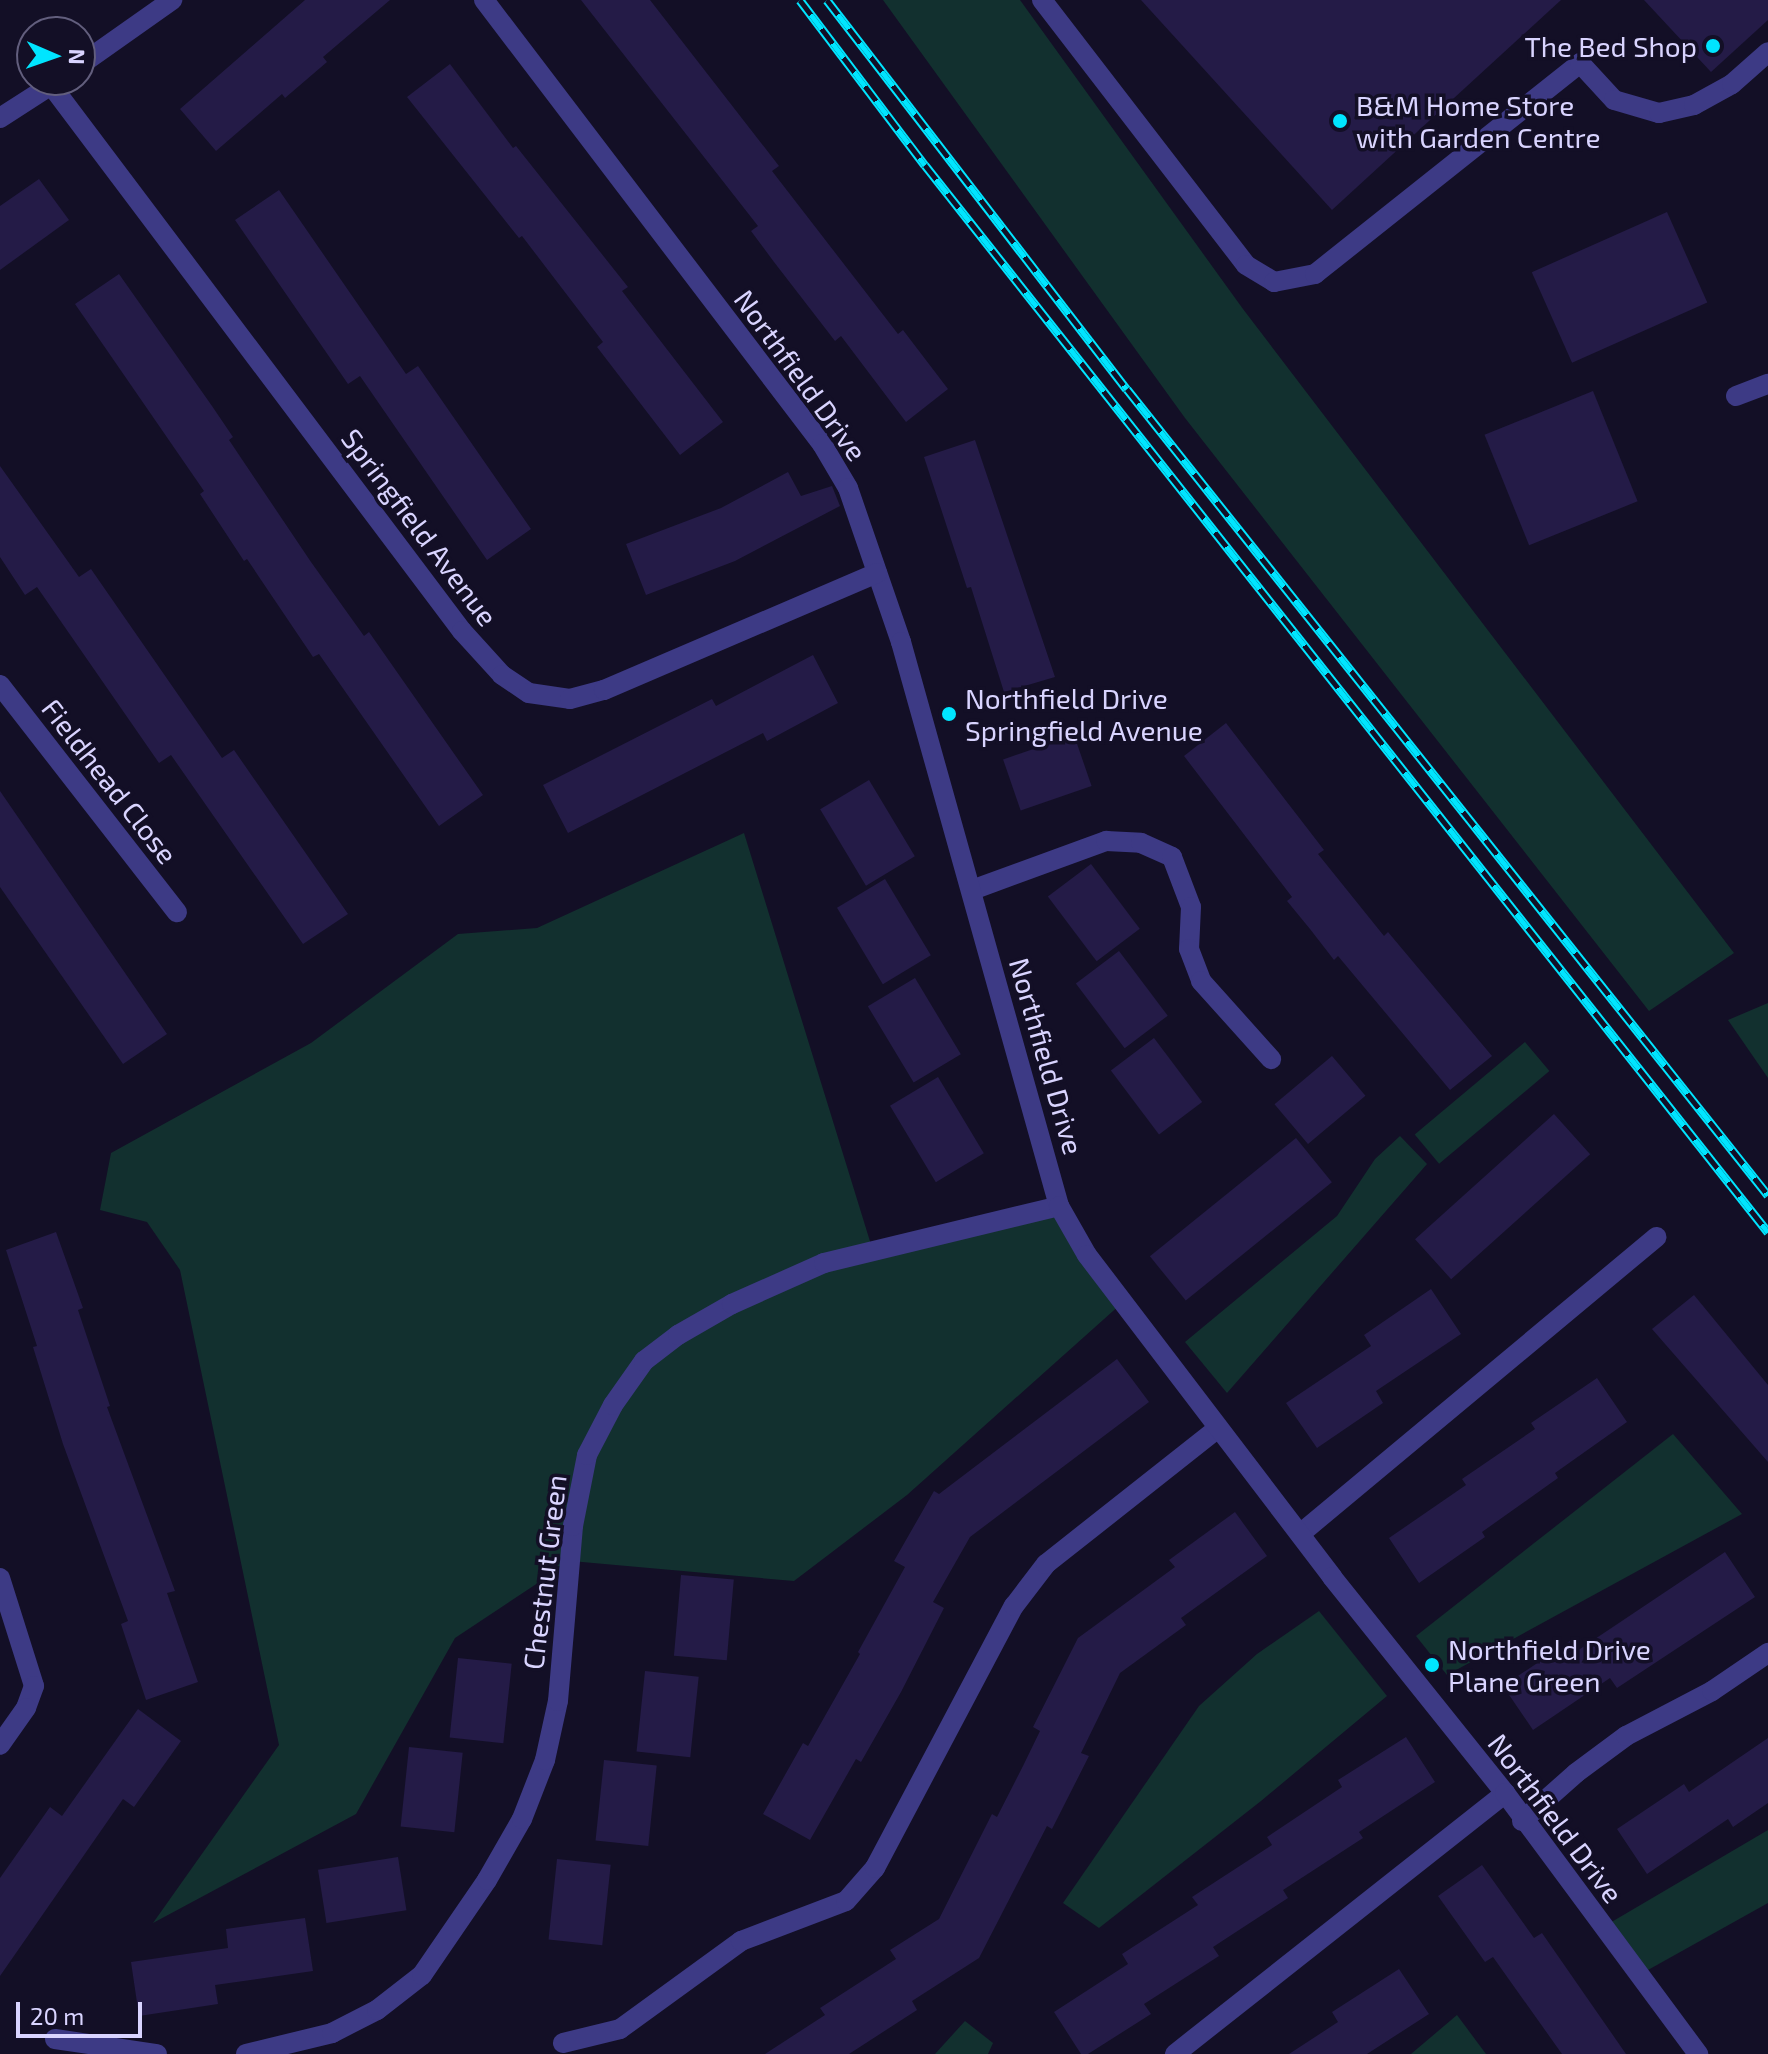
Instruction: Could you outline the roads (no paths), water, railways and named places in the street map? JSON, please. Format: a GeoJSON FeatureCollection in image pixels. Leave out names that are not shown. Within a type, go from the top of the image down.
{"type":"FeatureCollection","features":[{"type":"Feature","properties":{"kind":"street"},"geometry":{"type":"LineString","coordinates":[[96,54],[172,0]]}},
{"type":"Feature","properties":{"kind":"street","name":"Northfield Drive"},"geometry":{"type":"LineString","coordinates":[[484,0],[822,444],[848,488],[901,642],[1059,1206],[1087,1255],[1300,1534],[1505,1793],[1522,1821],[1698,2054]]}},
{"type":"Feature","properties":{"kind":"street"},"geometry":{"type":"LineString","coordinates":[[1042,0],[1246,265],[1274,282],[1315,274],[1580,63],[1614,100],[1659,113],[1694,105],[1732,84],[1768,52]]}},
{"type":"Feature","properties":{"kind":"street"},"geometry":{"type":"LineString","coordinates":[[0,118],[35,96]]}},
{"type":"Feature","properties":{"kind":"street","name":"Springfield Avenue"},"geometry":{"type":"LineString","coordinates":[[65,96],[462,631],[502,675],[529,693],[570,699],[604,690],[877,573]]}},
{"type":"Feature","properties":{"kind":"street"},"geometry":{"type":"LineString","coordinates":[[1736,396],[1768,384]]}},
{"type":"Feature","properties":{"kind":"street","name":"Fieldhead Close"},"geometry":{"type":"LineString","coordinates":[[0,685],[177,912]]}},
{"type":"Feature","properties":{"kind":"street"},"geometry":{"type":"LineString","coordinates":[[972,890],[1106,841],[1141,843],[1172,857],[1191,907],[1189,949],[1201,981],[1271,1059]]}},
{"type":"Feature","properties":{"kind":"street","name":"Chestnut Green"},"geometry":{"type":"LineString","coordinates":[[246,2054],[332,2033],[377,2010],[422,1975],[494,1868],[522,1819],[545,1760],[558,1701],[573,1526],[587,1455],[613,1405],[644,1361],[678,1335],[732,1304],[824,1263],[1059,1206]]}},
{"type":"Feature","properties":{"kind":"street"},"geometry":{"type":"LineString","coordinates":[[1300,1534],[1657,1237]]}},
{"type":"Feature","properties":{"kind":"street"},"geometry":{"type":"LineString","coordinates":[[563,2043],[620,2029],[741,1941],[846,1901],[875,1868],[1014,1606],[1046,1564],[1218,1428]]}},
{"type":"Feature","properties":{"kind":"street"},"geometry":{"type":"LineString","coordinates":[[0,1578],[34,1686],[26,1708],[0,1745]]}},
{"type":"Feature","properties":{"kind":"street"},"geometry":{"type":"LineString","coordinates":[[1522,1821],[1576,1773],[1626,1736],[1712,1691],[1768,1653]]}},
{"type":"Feature","properties":{"kind":"street"},"geometry":{"type":"LineString","coordinates":[[1175,2054],[1505,1793]]}},
{"type":"Feature","properties":{"kind":"street"},"geometry":{"type":"LineString","coordinates":[[55,2039],[157,2054]]}},
{"type":"Feature","properties":{"kind":"railway"},"geometry":{"type":"LineString","coordinates":[[800,0],[925,165],[1768,1232]]}},
{"type":"Feature","properties":{"kind":"railway"},"geometry":{"type":"LineString","coordinates":[[827,0],[1127,389],[1768,1195]]}},
{"type":"Feature","properties":{"kind":"place","name":"The Bed Shop"},"geometry":{"type":"Point","coordinates":[1713,46]}},
{"type":"Feature","properties":{"kind":"place","name":"B&M Home Store with Garden Centre"},"geometry":{"type":"Point","coordinates":[1340,121]}},
{"type":"Feature","properties":{"kind":"place","name":"Northfield Drive Springfield Avenue"},"geometry":{"type":"Point","coordinates":[949,714]}},
{"type":"Feature","properties":{"kind":"place","name":"Northfield Drive Plane Green"},"geometry":{"type":"Point","coordinates":[1432,1665]}}]}
